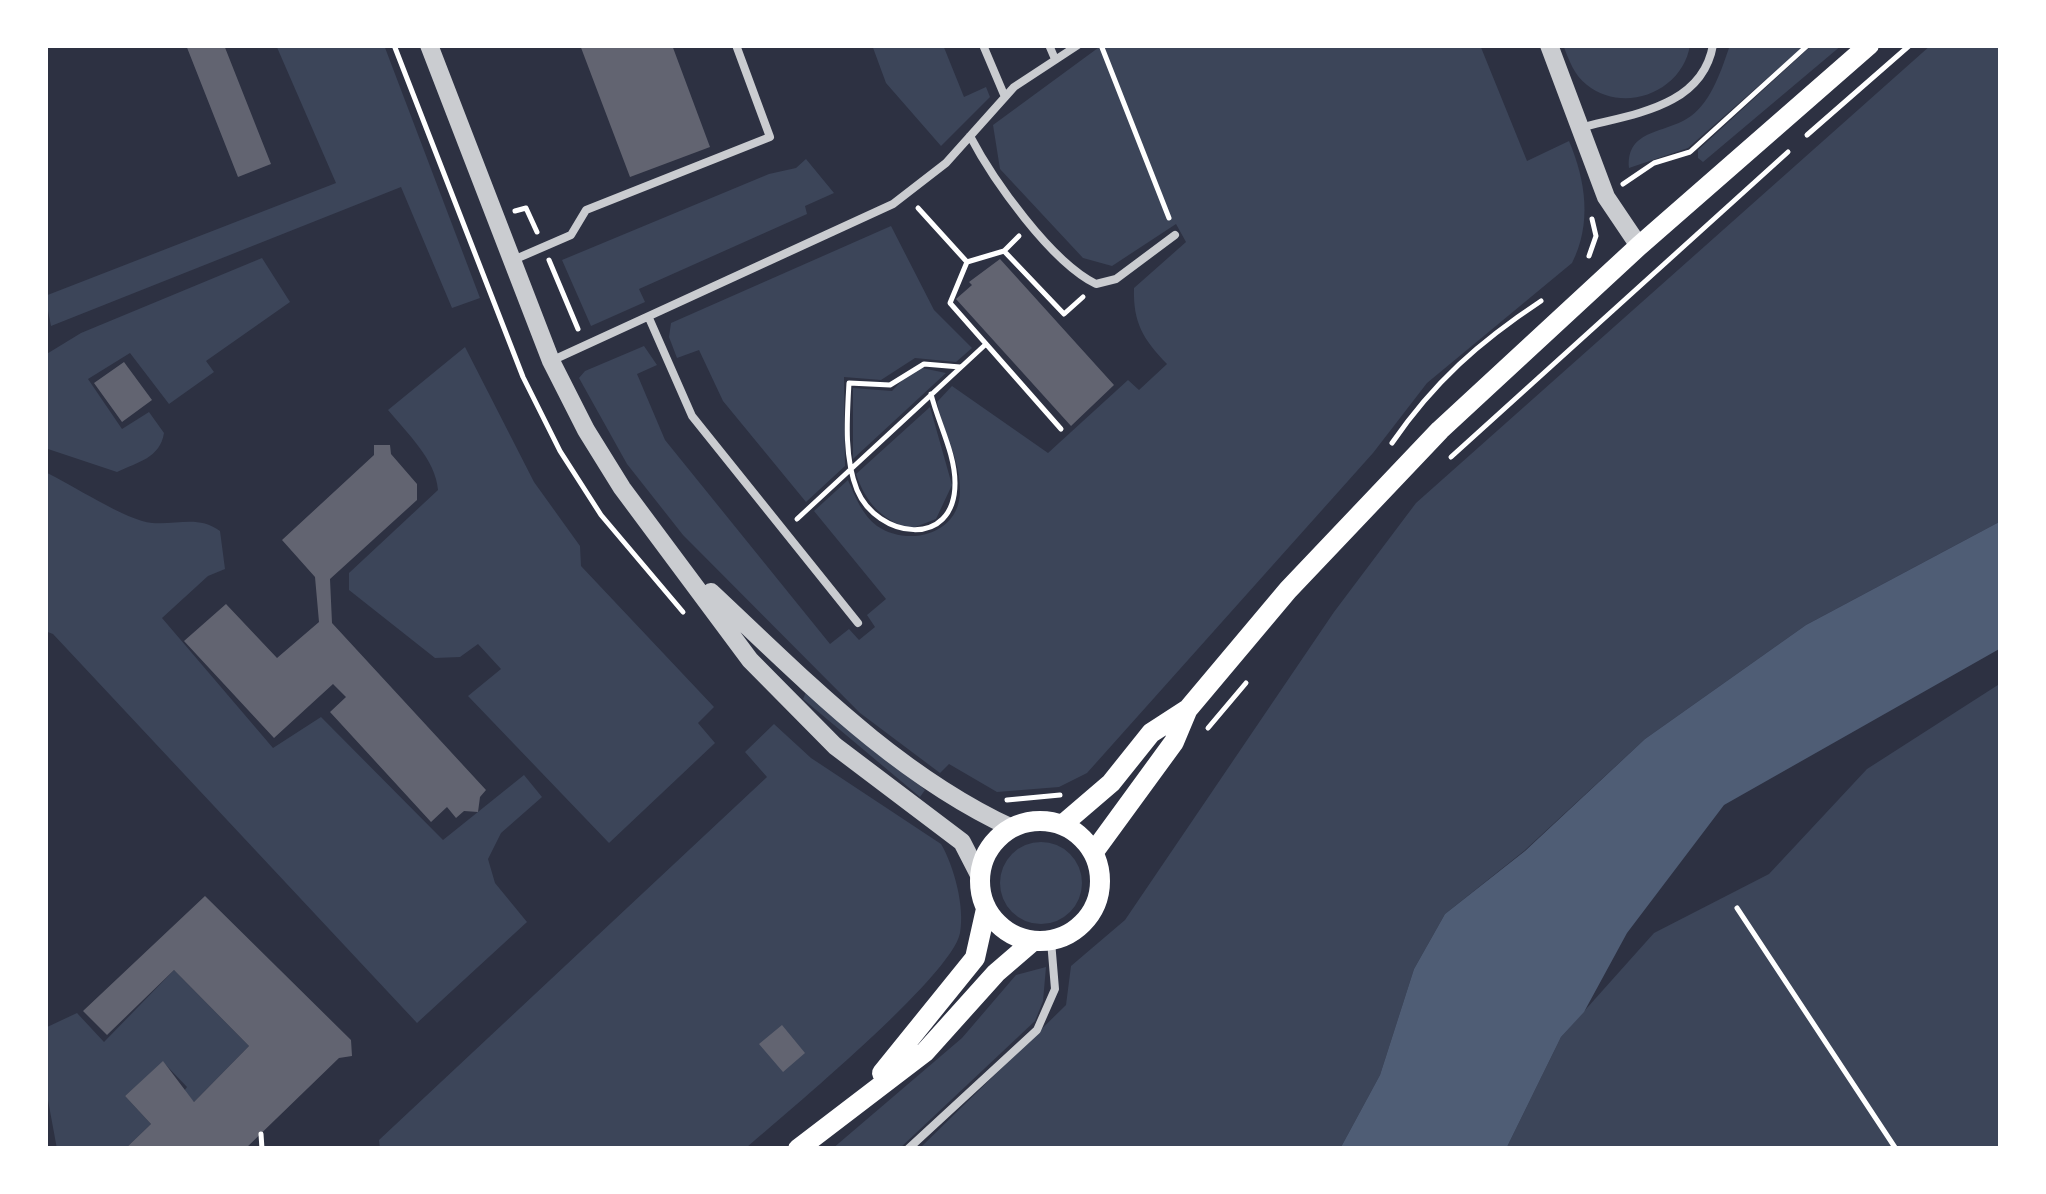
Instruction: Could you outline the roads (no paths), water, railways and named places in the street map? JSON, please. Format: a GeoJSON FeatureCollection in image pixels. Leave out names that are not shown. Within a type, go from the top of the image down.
{"type":"FeatureCollection","features":[{"type":"Feature","properties":{"kind":"main road"},"geometry":{"type":"LineString","coordinates":[[1062,825],[1111,782],[1151,733],[1188,709],[1370,500],[1639,246],[1869,45]]}},
{"type":"Feature","properties":{"kind":"main road"},"geometry":{"type":"LineString","coordinates":[[1093,852],[1174,742],[1188,709]]}},
{"type":"Feature","properties":{"kind":"main road"},"geometry":{"type":"LineString","coordinates":[[798,1149],[866,1092],[925,1052],[996,972],[1042,941],[1084,923],[1095,907],[1100,870],[1093,852],[1062,825],[1028,822],[1012,828],[985,856],[980,875],[986,909],[975,958],[866,1092]]}},
{"type":"Feature","properties":{"kind":"main road"},"geometry":{"type":"LineString","coordinates":[[986,909],[1014,936],[1042,941]]}},
{"type":"Feature","properties":{"kind":"street"},"geometry":{"type":"LineString","coordinates":[[429,45],[551,361],[595,445],[750,660],[835,746],[962,842],[980,875]]}},
{"type":"Feature","properties":{"kind":"street"},"geometry":{"type":"LineString","coordinates":[[1549,45],[1606,196],[1639,246]]}},
{"type":"Feature","properties":{"kind":"street"},"geometry":{"type":"LineString","coordinates":[[680,564],[856,727],[962,805],[1012,828]]}},
{"type":"Feature","properties":{"kind":"lane"},"geometry":{"type":"LineString","coordinates":[[512,261],[571,235],[586,210],[770,136],[736,45]]}},
{"type":"Feature","properties":{"kind":"lane"},"geometry":{"type":"LineString","coordinates":[[983,45],[1004,96]]}},
{"type":"Feature","properties":{"kind":"lane"},"geometry":{"type":"LineString","coordinates":[[1049,45],[1055,60]]}},
{"type":"Feature","properties":{"kind":"lane"},"geometry":{"type":"LineString","coordinates":[[551,361],[906,194],[946,163],[1004,96],[1078,45]]}},
{"type":"Feature","properties":{"kind":"lane"},"geometry":{"type":"LineString","coordinates":[[1580,128],[1678,98],[1701,76],[1713,45]]}},
{"type":"Feature","properties":{"kind":"lane"},"geometry":{"type":"LineString","coordinates":[[970,136],[986,167],[1033,223],[1073,269],[1096,284],[1116,279],[1176,235]]}},
{"type":"Feature","properties":{"kind":"lane"},"geometry":{"type":"LineString","coordinates":[[649,318],[692,416],[858,623]]}},
{"type":"Feature","properties":{"kind":"lane"},"geometry":{"type":"LineString","coordinates":[[908,1149],[1036,1030],[1054,989],[1042,941]]}}]}
